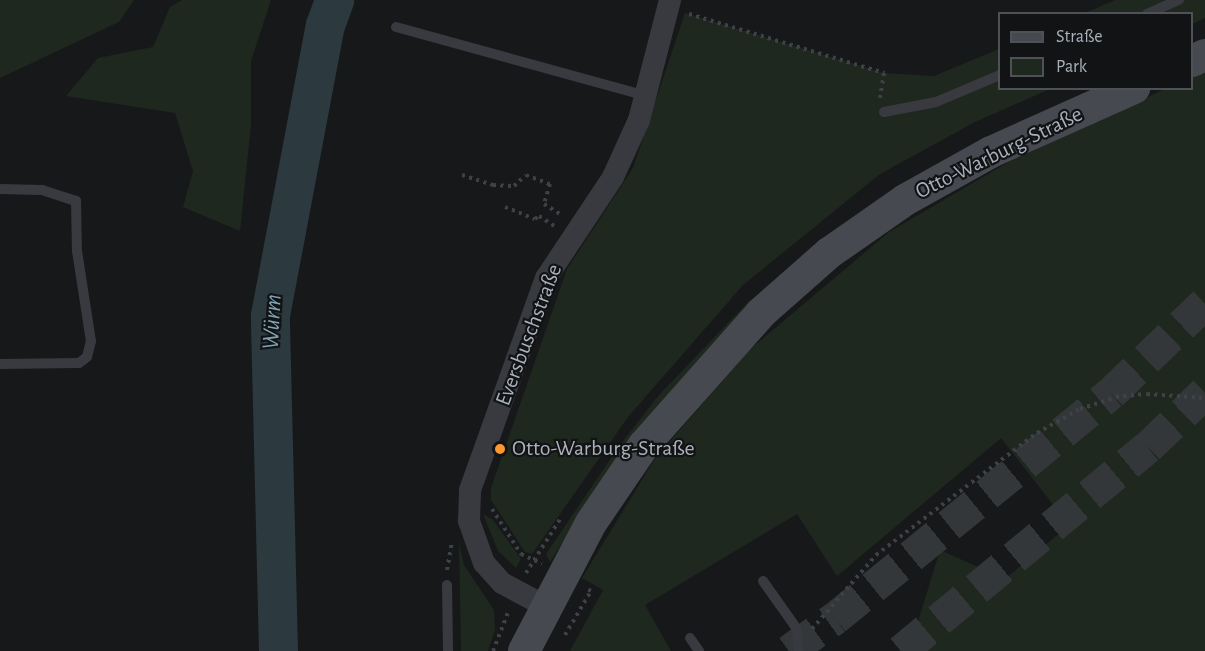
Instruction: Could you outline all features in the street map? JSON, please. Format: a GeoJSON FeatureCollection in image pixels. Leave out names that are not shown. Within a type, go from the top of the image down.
{"type":"FeatureCollection","features":[{"type":"Feature","properties":{"kind":"main road","name":"Otto-Warburg-Straße"},"geometry":{"type":"LineString","coordinates":[[545,606],[591,523],[644,445],[739,337],[803,276],[905,200],[991,152],[1130,90]]}},
{"type":"Feature","properties":{"kind":"main road"},"geometry":{"type":"LineString","coordinates":[[524,651],[545,606]]}},
{"type":"Feature","properties":{"kind":"street","name":"Eversbuschstraße"},"geometry":{"type":"LineString","coordinates":[[545,606],[495,578],[484,563],[469,521],[470,490],[538,299],[576,232],[613,177],[647,96],[669,4]]}},
{"type":"Feature","properties":{"kind":"lane"},"geometry":{"type":"LineString","coordinates":[[1152,12],[1179,0]]}},
{"type":"Feature","properties":{"kind":"lane"},"geometry":{"type":"LineString","coordinates":[[396,27],[647,96]]}},
{"type":"Feature","properties":{"kind":"lane"},"geometry":{"type":"LineString","coordinates":[[884,112],[936,102],[998,75]]}},
{"type":"Feature","properties":{"kind":"lane"},"geometry":{"type":"LineString","coordinates":[[0,189],[42,190],[76,201],[77,251],[91,340],[87,357],[79,363],[0,364]]}},
{"type":"Feature","properties":{"kind":"lane"},"geometry":{"type":"LineString","coordinates":[[763,581],[797,629],[799,648]]}},
{"type":"Feature","properties":{"kind":"lane"},"geometry":{"type":"LineString","coordinates":[[447,585],[448,651]]}},
{"type":"Feature","properties":{"kind":"lane"},"geometry":{"type":"LineString","coordinates":[[690,638],[699,651]]}},
{"type":"Feature","properties":{"kind":"path"},"geometry":{"type":"LineString","coordinates":[[669,4],[884,73],[879,103],[884,112]]}},
{"type":"Feature","properties":{"kind":"path"},"geometry":{"type":"LineString","coordinates":[[462,176],[493,185],[514,186],[526,175],[550,184],[544,204],[576,232]]}},
{"type":"Feature","properties":{"kind":"path"},"geometry":{"type":"LineString","coordinates":[[505,207],[535,219],[539,216],[576,232]]}},
{"type":"Feature","properties":{"kind":"path"},"geometry":{"type":"LineString","coordinates":[[799,648],[876,555],[1037,432],[1080,409],[1116,397],[1147,394],[1205,398]]}},
{"type":"Feature","properties":{"kind":"path"},"geometry":{"type":"LineString","coordinates":[[490,505],[520,554],[534,560]]}},
{"type":"Feature","properties":{"kind":"path"},"geometry":{"type":"LineString","coordinates":[[493,651],[516,591]]}},
{"type":"Feature","properties":{"kind":"green space"},"geometry":{"type":"Polygon","coordinates":[[[0,0],[134,0],[119,22],[0,78],[0,0]]]}},
{"type":"Feature","properties":{"kind":"green space"},"geometry":{"type":"Polygon","coordinates":[[[182,0],[271,0],[251,61],[251,125],[240,231],[183,207],[193,171],[175,113],[66,96],[98,58],[153,47],[170,7],[182,0]]]}},
{"type":"Feature","properties":{"kind":"green space"},"geometry":{"type":"Polygon","coordinates":[[[1115,0],[1205,0],[1205,18],[1193,24],[1193,12],[1088,12],[1115,0]]]}},
{"type":"Feature","properties":{"kind":"green space"},"geometry":{"type":"Polygon","coordinates":[[[685,13],[884,73],[934,76],[998,49],[998,90],[1048,90],[975,122],[880,174],[743,285],[628,417],[532,554],[525,552],[491,500],[491,488],[567,269],[633,168],[685,13]]]}},
{"type":"Feature","properties":{"kind":"green space"},"geometry":{"type":"Polygon","coordinates":[[[1205,70],[1205,651],[909,651],[940,550],[1005,579],[1069,525],[1001,438],[837,576],[797,514],[645,605],[671,651],[570,651],[603,590],[582,578],[654,460],[748,351],[889,232],[1007,163],[1163,90],[1193,90],[1193,76],[1205,70]]]}},
{"type":"Feature","properties":{"kind":"green space"},"geometry":{"type":"Polygon","coordinates":[[[750,300],[754,304],[586,506],[550,562],[546,554],[620,445],[659,395],[750,300]]]}},
{"type":"Feature","properties":{"kind":"green space"},"geometry":{"type":"Polygon","coordinates":[[[483,514],[493,520],[521,559],[516,568],[498,551],[483,514]]]}},
{"type":"Feature","properties":{"kind":"green space"},"geometry":{"type":"Polygon","coordinates":[[[459,542],[464,565],[494,610],[495,630],[488,651],[461,651],[459,542]]]}},
{"type":"Feature","properties":{"kind":"waterway","name":"Würm"},"geometry":{"type":"LineString","coordinates":[[278,651],[270,315],[325,25],[334,0]]}},
{"type":"Feature","properties":{"kind":"tunnel"},"geometry":{"type":"LineString","coordinates":[[789,651],[835,618],[1111,393],[1205,303]]}},
{"type":"Feature","properties":{"kind":"tunnel"},"geometry":{"type":"LineString","coordinates":[[901,651],[1148,447],[1205,392]]}},
{"type":"Feature","properties":{"kind":"place","name":"Otto-Warburg-Straße"},"geometry":{"type":"Point","coordinates":[500,449]}}]}
